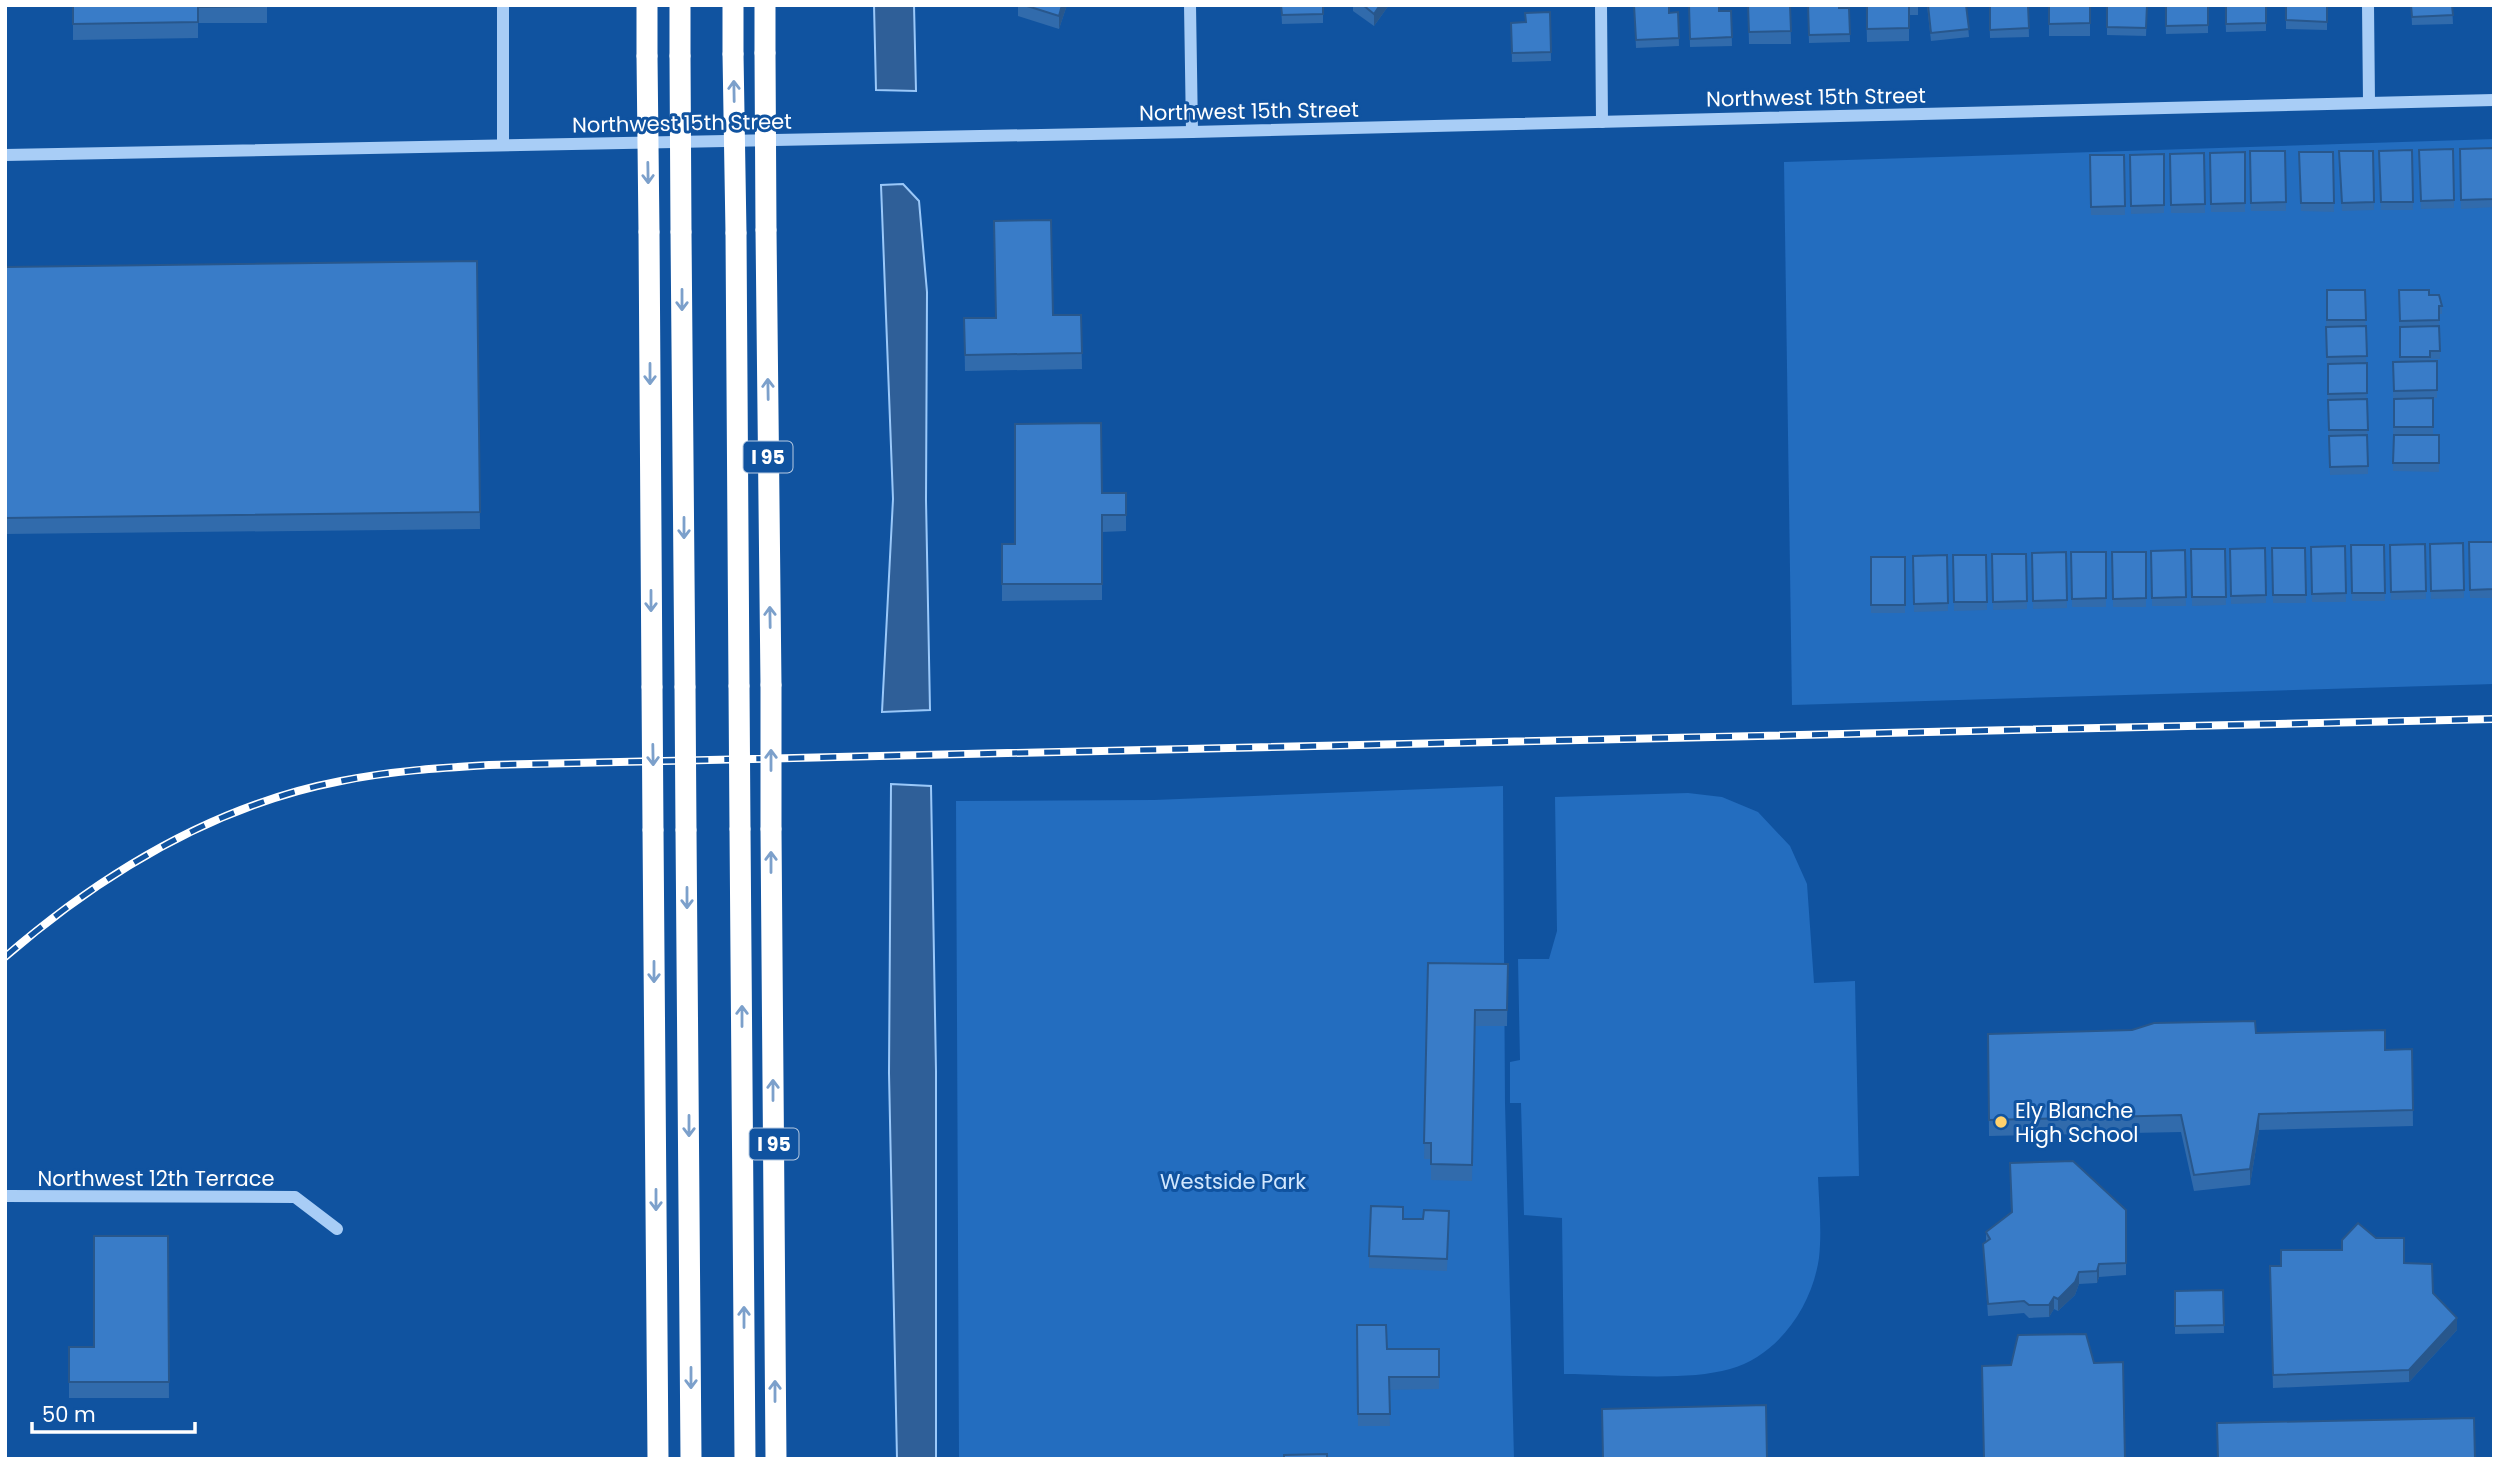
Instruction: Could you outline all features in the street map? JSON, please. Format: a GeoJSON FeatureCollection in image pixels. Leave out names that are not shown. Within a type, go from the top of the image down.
{"type":"FeatureCollection","features":[{"type":"Feature","properties":{"kind":"highway"},"geometry":{"type":"LineString","coordinates":[[647,5],[658,1459]]}},
{"type":"Feature","properties":{"kind":"highway"},"geometry":{"type":"LineString","coordinates":[[680,5],[691,1459]]}},
{"type":"Feature","properties":{"kind":"highway"},"geometry":{"type":"LineString","coordinates":[[733,5],[745,1459]]}},
{"type":"Feature","properties":{"kind":"highway","name":"I 95"},"geometry":{"type":"LineString","coordinates":[[765,5],[776,1459]]}},
{"type":"Feature","properties":{"kind":"street"},"geometry":{"type":"LineString","coordinates":[[503,5],[503,145]]}},
{"type":"Feature","properties":{"kind":"street"},"geometry":{"type":"LineString","coordinates":[[1190,5],[1192,132]]}},
{"type":"Feature","properties":{"kind":"street"},"geometry":{"type":"LineString","coordinates":[[1601,5],[1602,122]]}},
{"type":"Feature","properties":{"kind":"street"},"geometry":{"type":"LineString","coordinates":[[2368,5],[2369,103]]}},
{"type":"Feature","properties":{"kind":"street","name":"Northwest 15th Street"},"geometry":{"type":"LineString","coordinates":[[5,156],[1192,132],[2494,100]]}},
{"type":"Feature","properties":{"kind":"street","name":"Northwest 12th Terrace"},"geometry":{"type":"LineString","coordinates":[[5,1196],[295,1197],[337,1229]]}},
{"type":"Feature","properties":{"kind":"green space"},"geometry":{"type":"Polygon","coordinates":[[[2494,139],[2494,684],[1792,705],[1784,162],[2494,139]]]}},
{"type":"Feature","properties":{"kind":"green space","name":"Westside Park"},"geometry":{"type":"Polygon","coordinates":[[[1503,786],[1505,1103],[1514,1459],[959,1459],[956,801],[1154,800],[1503,786]]]}},
{"type":"Feature","properties":{"kind":"green space"},"geometry":{"type":"Polygon","coordinates":[[[1688,793],[1722,797],[1758,812],[1790,846],[1807,884],[1814,983],[1855,981],[1859,1176],[1818,1177],[1820,1238],[1815,1276],[1801,1311],[1778,1340],[1764,1352],[1748,1362],[1712,1373],[1648,1376],[1564,1374],[1562,1218],[1524,1215],[1521,1103],[1510,1103],[1510,1062],[1520,1060],[1518,959],[1549,959],[1557,931],[1555,797],[1688,793]]]}},
{"type":"Feature","properties":{"kind":"shaded area"},"geometry":{"type":"Polygon","coordinates":[[[874,5],[914,5],[916,91],[876,90],[874,5]]]}},
{"type":"Feature","properties":{"kind":"shaded area"},"geometry":{"type":"Polygon","coordinates":[[[903,184],[919,201],[927,292],[926,500],[930,710],[882,712],[893,499],[881,185],[903,184]]]}},
{"type":"Feature","properties":{"kind":"shaded area"},"geometry":{"type":"Polygon","coordinates":[[[891,784],[931,786],[936,1071],[936,1459],[897,1459],[889,1073],[891,784]]]}},
{"type":"Feature","properties":{"kind":"building"},"geometry":{"type":"Polygon","coordinates":[[[73,5],[267,6],[198,7],[198,22],[73,24],[73,5]]]}},
{"type":"Feature","properties":{"kind":"building"},"geometry":{"type":"Polygon","coordinates":[[[1024,5],[1062,5],[1059,16],[1024,5]]]}},
{"type":"Feature","properties":{"kind":"building"},"geometry":{"type":"Polygon","coordinates":[[[1281,5],[1323,5],[1323,14],[1282,15],[1281,5]]]}},
{"type":"Feature","properties":{"kind":"building"},"geometry":{"type":"Polygon","coordinates":[[[1363,5],[1380,5],[1374,14],[1363,5]]]}},
{"type":"Feature","properties":{"kind":"building"},"geometry":{"type":"Polygon","coordinates":[[[1634,5],[1669,5],[1669,13],[1678,12],[1679,38],[1636,40],[1634,5]]]}},
{"type":"Feature","properties":{"kind":"building"},"geometry":{"type":"Polygon","coordinates":[[[1689,5],[1719,5],[1719,11],[1731,11],[1732,37],[1690,39],[1689,5]]]}},
{"type":"Feature","properties":{"kind":"building"},"geometry":{"type":"Polygon","coordinates":[[[1748,5],[1790,5],[1791,31],[1749,32],[1748,5]]]}},
{"type":"Feature","properties":{"kind":"building"},"geometry":{"type":"Polygon","coordinates":[[[1808,5],[1839,5],[1839,8],[1849,8],[1850,34],[1809,35],[1808,5]]]}},
{"type":"Feature","properties":{"kind":"building"},"geometry":{"type":"Polygon","coordinates":[[[1867,5],[1909,5],[1909,28],[1867,29],[1867,5]]]}},
{"type":"Feature","properties":{"kind":"building"},"geometry":{"type":"Polygon","coordinates":[[[1928,5],[1966,5],[1969,29],[1931,33],[1928,5]]]}},
{"type":"Feature","properties":{"kind":"building"},"geometry":{"type":"Polygon","coordinates":[[[1990,5],[2028,5],[2029,28],[1990,30],[1990,5]]]}},
{"type":"Feature","properties":{"kind":"building"},"geometry":{"type":"Polygon","coordinates":[[[2049,5],[2090,5],[2090,23],[2049,24],[2049,5]]]}},
{"type":"Feature","properties":{"kind":"building"},"geometry":{"type":"Polygon","coordinates":[[[2107,5],[2147,5],[2146,28],[2107,27],[2107,5]]]}},
{"type":"Feature","properties":{"kind":"building"},"geometry":{"type":"Polygon","coordinates":[[[2166,5],[2208,5],[2208,25],[2166,26],[2166,5]]]}},
{"type":"Feature","properties":{"kind":"building"},"geometry":{"type":"Polygon","coordinates":[[[2226,5],[2266,5],[2266,23],[2226,24],[2226,5]]]}},
{"type":"Feature","properties":{"kind":"building"},"geometry":{"type":"Polygon","coordinates":[[[2286,5],[2327,5],[2327,22],[2286,20],[2286,5]]]}},
{"type":"Feature","properties":{"kind":"building"},"geometry":{"type":"Polygon","coordinates":[[[2411,5],[2452,5],[2453,15],[2412,17],[2411,5]]]}},
{"type":"Feature","properties":{"kind":"building"},"geometry":{"type":"Polygon","coordinates":[[[1550,12],[1551,52],[1512,53],[1511,23],[1526,22],[1525,13],[1550,12]]]}},
{"type":"Feature","properties":{"kind":"building"},"geometry":{"type":"Polygon","coordinates":[[[2493,148],[2494,199],[2461,200],[2460,149],[2493,148]]]}},
{"type":"Feature","properties":{"kind":"building"},"geometry":{"type":"Polygon","coordinates":[[[2453,149],[2454,200],[2421,201],[2419,150],[2453,149]]]}},
{"type":"Feature","properties":{"kind":"building"},"geometry":{"type":"Polygon","coordinates":[[[2412,150],[2413,202],[2381,202],[2379,151],[2412,150]]]}},
{"type":"Feature","properties":{"kind":"building"},"geometry":{"type":"Polygon","coordinates":[[[2250,151],[2285,151],[2286,202],[2251,203],[2250,151]]]}},
{"type":"Feature","properties":{"kind":"building"},"geometry":{"type":"Polygon","coordinates":[[[2339,151],[2373,151],[2374,202],[2342,203],[2339,151]]]}},
{"type":"Feature","properties":{"kind":"building"},"geometry":{"type":"Polygon","coordinates":[[[2245,152],[2245,203],[2211,204],[2210,153],[2245,152]]]}},
{"type":"Feature","properties":{"kind":"building"},"geometry":{"type":"Polygon","coordinates":[[[2299,152],[2333,152],[2334,203],[2301,203],[2299,152]]]}},
{"type":"Feature","properties":{"kind":"building"},"geometry":{"type":"Polygon","coordinates":[[[2204,153],[2205,204],[2171,205],[2170,154],[2204,153]]]}},
{"type":"Feature","properties":{"kind":"building"},"geometry":{"type":"Polygon","coordinates":[[[2164,154],[2164,205],[2131,206],[2130,155],[2164,154]]]}},
{"type":"Feature","properties":{"kind":"building"},"geometry":{"type":"Polygon","coordinates":[[[2090,155],[2124,155],[2125,206],[2091,207],[2090,155]]]}},
{"type":"Feature","properties":{"kind":"building"},"geometry":{"type":"Polygon","coordinates":[[[1051,220],[1053,315],[1081,315],[1082,353],[965,355],[964,318],[996,318],[994,221],[1051,220]]]}},
{"type":"Feature","properties":{"kind":"building"},"geometry":{"type":"Polygon","coordinates":[[[477,261],[480,512],[5,518],[5,267],[477,261]]]}},
{"type":"Feature","properties":{"kind":"building"},"geometry":{"type":"Polygon","coordinates":[[[2327,290],[2365,290],[2366,320],[2327,320],[2327,290]]]}},
{"type":"Feature","properties":{"kind":"building"},"geometry":{"type":"Polygon","coordinates":[[[2399,290],[2429,290],[2429,295],[2439,295],[2442,306],[2439,306],[2439,320],[2400,321],[2399,290]]]}},
{"type":"Feature","properties":{"kind":"building"},"geometry":{"type":"Polygon","coordinates":[[[2366,326],[2367,356],[2327,357],[2326,327],[2366,326]]]}},
{"type":"Feature","properties":{"kind":"building"},"geometry":{"type":"Polygon","coordinates":[[[2439,326],[2440,351],[2430,351],[2430,357],[2400,357],[2400,327],[2439,326]]]}},
{"type":"Feature","properties":{"kind":"building"},"geometry":{"type":"Polygon","coordinates":[[[2437,361],[2437,390],[2394,391],[2393,362],[2437,361]]]}},
{"type":"Feature","properties":{"kind":"building"},"geometry":{"type":"Polygon","coordinates":[[[2367,363],[2367,393],[2328,394],[2328,364],[2367,363]]]}},
{"type":"Feature","properties":{"kind":"building"},"geometry":{"type":"Polygon","coordinates":[[[2433,398],[2433,427],[2394,427],[2394,399],[2433,398]]]}},
{"type":"Feature","properties":{"kind":"building"},"geometry":{"type":"Polygon","coordinates":[[[2367,399],[2368,430],[2329,430],[2328,400],[2367,399]]]}},
{"type":"Feature","properties":{"kind":"building"},"geometry":{"type":"Polygon","coordinates":[[[1101,423],[1102,493],[1126,493],[1126,515],[1102,515],[1102,584],[1002,584],[1002,544],[1015,544],[1015,424],[1101,423]]]}},
{"type":"Feature","properties":{"kind":"building"},"geometry":{"type":"Polygon","coordinates":[[[2367,435],[2368,466],[2330,467],[2329,436],[2367,435]]]}},
{"type":"Feature","properties":{"kind":"building"},"geometry":{"type":"Polygon","coordinates":[[[2394,435],[2439,435],[2439,463],[2393,463],[2394,435]]]}},
{"type":"Feature","properties":{"kind":"building"},"geometry":{"type":"Polygon","coordinates":[[[2469,542],[2494,542],[2494,589],[2470,590],[2469,542]]]}},
{"type":"Feature","properties":{"kind":"building"},"geometry":{"type":"Polygon","coordinates":[[[2463,543],[2464,590],[2431,591],[2430,544],[2463,543]]]}},
{"type":"Feature","properties":{"kind":"building"},"geometry":{"type":"Polygon","coordinates":[[[2425,544],[2426,591],[2391,592],[2390,545],[2425,544]]]}},
{"type":"Feature","properties":{"kind":"building"},"geometry":{"type":"Polygon","coordinates":[[[2351,545],[2384,545],[2385,593],[2352,593],[2351,545]]]}},
{"type":"Feature","properties":{"kind":"building"},"geometry":{"type":"Polygon","coordinates":[[[2345,546],[2346,593],[2312,594],[2311,547],[2345,546]]]}},
{"type":"Feature","properties":{"kind":"building"},"geometry":{"type":"Polygon","coordinates":[[[2265,548],[2266,595],[2231,596],[2230,549],[2265,548]]]}},
{"type":"Feature","properties":{"kind":"building"},"geometry":{"type":"Polygon","coordinates":[[[2272,548],[2305,548],[2306,595],[2273,595],[2272,548]]]}},
{"type":"Feature","properties":{"kind":"building"},"geometry":{"type":"Polygon","coordinates":[[[2191,549],[2225,549],[2226,597],[2192,597],[2191,549]]]}},
{"type":"Feature","properties":{"kind":"building"},"geometry":{"type":"Polygon","coordinates":[[[2185,550],[2186,597],[2152,598],[2151,551],[2185,550]]]}},
{"type":"Feature","properties":{"kind":"building"},"geometry":{"type":"Polygon","coordinates":[[[2066,552],[2067,600],[2033,601],[2032,553],[2066,552]]]}},
{"type":"Feature","properties":{"kind":"building"},"geometry":{"type":"Polygon","coordinates":[[[2071,552],[2106,552],[2106,598],[2072,599],[2071,552]]]}},
{"type":"Feature","properties":{"kind":"building"},"geometry":{"type":"Polygon","coordinates":[[[2112,552],[2146,552],[2146,598],[2113,599],[2112,552]]]}},
{"type":"Feature","properties":{"kind":"building"},"geometry":{"type":"Polygon","coordinates":[[[1992,554],[2026,554],[2027,601],[1993,602],[1992,554]]]}},
{"type":"Feature","properties":{"kind":"building"},"geometry":{"type":"Polygon","coordinates":[[[1947,555],[1948,603],[1914,604],[1913,556],[1947,555]]]}},
{"type":"Feature","properties":{"kind":"building"},"geometry":{"type":"Polygon","coordinates":[[[1953,555],[1986,555],[1987,602],[1954,602],[1953,555]]]}},
{"type":"Feature","properties":{"kind":"building"},"geometry":{"type":"Polygon","coordinates":[[[1871,557],[1905,557],[1905,605],[1871,605],[1871,557]]]}},
{"type":"Feature","properties":{"kind":"building"},"geometry":{"type":"Polygon","coordinates":[[[1428,963],[1508,964],[1507,1010],[1475,1010],[1472,1165],[1431,1164],[1431,1143],[1424,1143],[1428,963]]]}},
{"type":"Feature","properties":{"kind":"building"},"geometry":{"type":"Polygon","coordinates":[[[2255,1021],[2256,1033],[2385,1030],[2385,1050],[2412,1049],[2413,1110],[2259,1114],[2250,1169],[2194,1175],[2181,1115],[1989,1120],[1988,1034],[2132,1030],[2154,1023],[2255,1021]]]}},
{"type":"Feature","properties":{"kind":"building"},"geometry":{"type":"Polygon","coordinates":[[[2073,1161],[2126,1210],[2126,1263],[2099,1264],[2097,1271],[2079,1272],[2075,1282],[2058,1299],[2054,1297],[2049,1305],[2029,1305],[2024,1301],[1988,1304],[1983,1244],[1990,1239],[1986,1232],[2012,1212],[2010,1163],[2073,1161]]]}},
{"type":"Feature","properties":{"kind":"building"},"geometry":{"type":"Polygon","coordinates":[[[1371,1206],[1403,1207],[1403,1219],[1423,1219],[1424,1210],[1449,1211],[1447,1259],[1369,1256],[1371,1206]]]}},
{"type":"Feature","properties":{"kind":"building"},"geometry":{"type":"Polygon","coordinates":[[[2358,1223],[2376,1238],[2404,1238],[2404,1263],[2432,1264],[2433,1293],[2457,1318],[2409,1370],[2273,1375],[2270,1266],[2281,1266],[2281,1250],[2342,1250],[2342,1240],[2358,1223]]]}},
{"type":"Feature","properties":{"kind":"building"},"geometry":{"type":"Polygon","coordinates":[[[94,1236],[168,1236],[169,1382],[69,1382],[69,1347],[94,1347],[94,1236]]]}},
{"type":"Feature","properties":{"kind":"building"},"geometry":{"type":"Polygon","coordinates":[[[2223,1290],[2224,1325],[2175,1326],[2175,1291],[2223,1290]]]}},
{"type":"Feature","properties":{"kind":"building"},"geometry":{"type":"Polygon","coordinates":[[[1357,1325],[1386,1325],[1387,1349],[1439,1349],[1439,1377],[1389,1377],[1390,1414],[1358,1414],[1357,1325]]]}},
{"type":"Feature","properties":{"kind":"building"},"geometry":{"type":"Polygon","coordinates":[[[2086,1334],[2094,1363],[2123,1362],[2125,1459],[1984,1459],[1982,1366],[2011,1365],[2018,1335],[2086,1334]]]}},
{"type":"Feature","properties":{"kind":"building"},"geometry":{"type":"Polygon","coordinates":[[[1766,1405],[1767,1459],[1603,1459],[1602,1409],[1766,1405]]]}},
{"type":"Feature","properties":{"kind":"building"},"geometry":{"type":"Polygon","coordinates":[[[2474,1418],[2475,1459],[2218,1459],[2217,1423],[2474,1418]]]}},
{"type":"Feature","properties":{"kind":"building"},"geometry":{"type":"Polygon","coordinates":[[[1327,1454],[1327,1459],[1284,1459],[1284,1455],[1327,1454]]]}},
{"type":"Feature","properties":{"kind":"railway"},"geometry":{"type":"LineString","coordinates":[[5,957],[80,898],[120,871],[205,825],[294,792],[341,781],[415,770],[489,765],[2494,719]]}},
{"type":"Feature","properties":{"kind":"place","name":"Ely Blanche High School"},"geometry":{"type":"Point","coordinates":[2001,1122]}}]}
